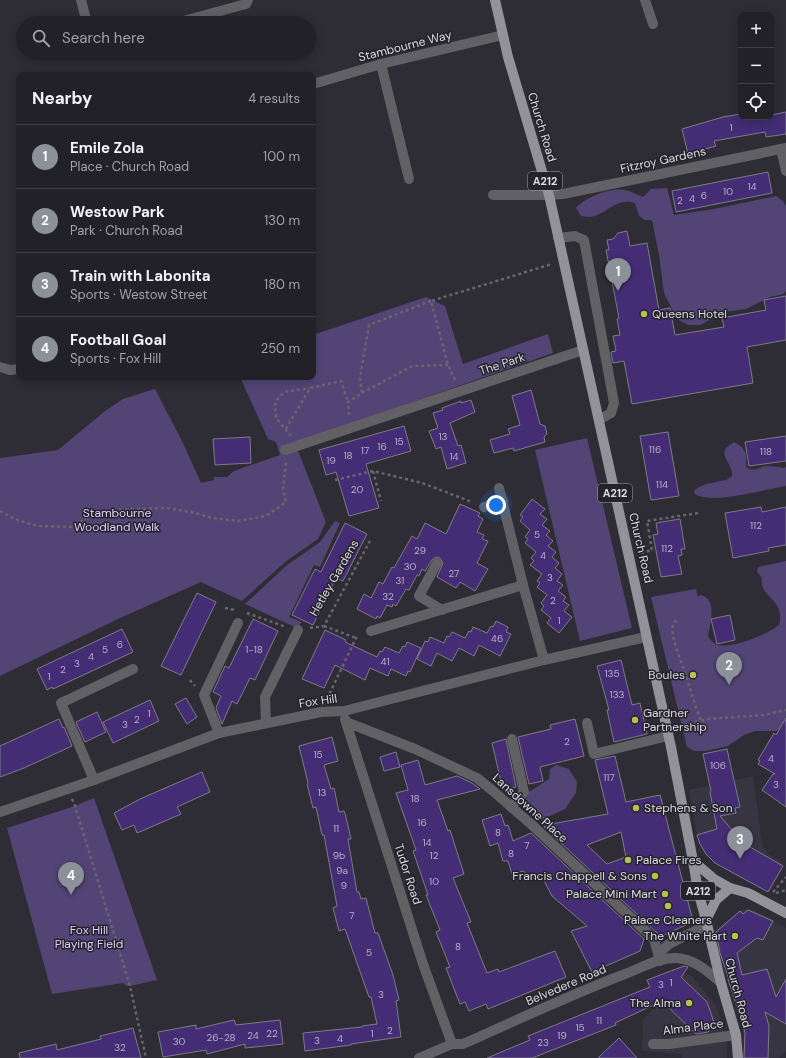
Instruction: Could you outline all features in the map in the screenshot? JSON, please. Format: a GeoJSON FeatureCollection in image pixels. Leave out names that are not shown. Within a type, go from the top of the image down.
{"type":"FeatureCollection","features":[{"type":"Feature","properties":{"kind":"main road","name":"Church Road"},"geometry":{"type":"LineString","coordinates":[[495,0],[508,57],[549,195],[637,591],[668,736],[698,891],[721,983],[736,1035],[738,1058]]}},
{"type":"Feature","properties":{"kind":"main road"},"geometry":{"type":"LineString","coordinates":[[693,861],[714,879],[730,888],[748,893],[786,913]]}},
{"type":"Feature","properties":{"kind":"main road"},"geometry":{"type":"LineString","coordinates":[[706,922],[716,900],[730,888]]}},
{"type":"Feature","properties":{"kind":"street"},"geometry":{"type":"LineString","coordinates":[[81,0],[84,16]]}},
{"type":"Feature","properties":{"kind":"street"},"geometry":{"type":"LineString","coordinates":[[202,16],[246,4],[248,0]]}},
{"type":"Feature","properties":{"kind":"street"},"geometry":{"type":"LineString","coordinates":[[645,0],[653,24]]}},
{"type":"Feature","properties":{"kind":"street","name":"Stambourne Way"},"geometry":{"type":"LineString","coordinates":[[316,83],[381,64],[503,35]]}},
{"type":"Feature","properties":{"kind":"street"},"geometry":{"type":"LineString","coordinates":[[381,64],[408,180]]}},
{"type":"Feature","properties":{"kind":"street","name":"Fitzroy Gardens"},"geometry":{"type":"LineString","coordinates":[[493,195],[549,195],[783,148],[786,171]]}},
{"type":"Feature","properties":{"kind":"street"},"geometry":{"type":"LineString","coordinates":[[558,238],[575,236],[584,240],[614,404],[611,413],[599,420]]}},
{"type":"Feature","properties":{"kind":"street","name":"The Park"},"geometry":{"type":"LineString","coordinates":[[351,428],[583,350]]}},
{"type":"Feature","properties":{"kind":"street"},"geometry":{"type":"LineString","coordinates":[[0,367],[10,370],[16,369]]}},
{"type":"Feature","properties":{"kind":"street"},"geometry":{"type":"LineString","coordinates":[[285,450],[351,428]]}},
{"type":"Feature","properties":{"kind":"street"},"geometry":{"type":"LineString","coordinates":[[500,488],[523,585],[544,660]]}},
{"type":"Feature","properties":{"kind":"street"},"geometry":{"type":"LineString","coordinates":[[484,507],[503,501]]}},
{"type":"Feature","properties":{"kind":"street"},"geometry":{"type":"LineString","coordinates":[[437,563],[419,596],[442,610]]}},
{"type":"Feature","properties":{"kind":"street"},"geometry":{"type":"LineString","coordinates":[[371,632],[523,585]]}},
{"type":"Feature","properties":{"kind":"street"},"geometry":{"type":"LineString","coordinates":[[219,733],[204,695],[238,623]]}},
{"type":"Feature","properties":{"kind":"street"},"geometry":{"type":"LineString","coordinates":[[266,723],[265,697],[298,630]]}},
{"type":"Feature","properties":{"kind":"street","name":"Fox Hill"},"geometry":{"type":"LineString","coordinates":[[0,812],[94,780],[219,733],[321,712],[344,711],[544,660],[646,637]]}},
{"type":"Feature","properties":{"kind":"street"},"geometry":{"type":"LineString","coordinates":[[94,780],[61,703],[133,669]]}},
{"type":"Feature","properties":{"kind":"street","name":"Tudor Road"},"geometry":{"type":"LineString","coordinates":[[344,711],[346,722],[423,964],[452,1044]]}},
{"type":"Feature","properties":{"kind":"street","name":"Lansdowne Place"},"geometry":{"type":"LineString","coordinates":[[346,722],[415,749],[477,778],[511,807],[654,939],[659,957]]}},
{"type":"Feature","properties":{"kind":"street"},"geometry":{"type":"LineString","coordinates":[[587,723],[594,754],[668,736]]}},
{"type":"Feature","properties":{"kind":"street"},"geometry":{"type":"LineString","coordinates":[[511,807],[524,792],[512,739]]}},
{"type":"Feature","properties":{"kind":"street","name":"Belvedere Road"},"geometry":{"type":"LineString","coordinates":[[659,957],[669,944],[706,922]]}},
{"type":"Feature","properties":{"kind":"street","name":"Belvedere Road"},"geometry":{"type":"LineString","coordinates":[[419,1058],[452,1044],[463,1044],[659,957],[677,958],[693,962],[705,969],[721,983]]}},
{"type":"Feature","properties":{"kind":"street","name":"Alma Place"},"geometry":{"type":"LineString","coordinates":[[653,1044],[669,1044],[736,1035]]}},
{"type":"Feature","properties":{"kind":"path"},"geometry":{"type":"LineString","coordinates":[[362,393],[360,378],[369,325],[431,302],[563,261]]}},
{"type":"Feature","properties":{"kind":"path"},"geometry":{"type":"LineString","coordinates":[[431,302],[448,366],[461,391]]}},
{"type":"Feature","properties":{"kind":"path"},"geometry":{"type":"LineString","coordinates":[[348,402],[412,366],[448,366]]}},
{"type":"Feature","properties":{"kind":"path"},"geometry":{"type":"LineString","coordinates":[[299,445],[276,418],[275,402],[284,392],[341,381],[348,402],[351,428]]}},
{"type":"Feature","properties":{"kind":"path"},"geometry":{"type":"LineString","coordinates":[[286,429],[310,388]]}},
{"type":"Feature","properties":{"kind":"path"},"geometry":{"type":"LineString","coordinates":[[0,511],[17,520],[38,526],[72,527],[94,514],[116,510],[167,508],[213,518],[238,521],[266,516],[286,502],[283,488],[286,463],[285,450]]}},
{"type":"Feature","properties":{"kind":"path"},"geometry":{"type":"LineString","coordinates":[[335,480],[373,471],[422,483],[484,507]]}},
{"type":"Feature","properties":{"kind":"path"},"geometry":{"type":"LineString","coordinates":[[373,471],[381,501]]}},
{"type":"Feature","properties":{"kind":"path"},"geometry":{"type":"LineString","coordinates":[[639,553],[652,550],[647,521],[698,513]]}},
{"type":"Feature","properties":{"kind":"path","name":"Hetley Gardens"},"geometry":{"type":"LineString","coordinates":[[298,630],[324,626],[371,538]]}},
{"type":"Feature","properties":{"kind":"path"},"geometry":{"type":"LineString","coordinates":[[256,616],[278,625]]}},
{"type":"Feature","properties":{"kind":"path"},"geometry":{"type":"LineString","coordinates":[[676,620],[673,625],[679,657],[701,721]]}},
{"type":"Feature","properties":{"kind":"path"},"geometry":{"type":"LineString","coordinates":[[324,626],[356,638],[371,632]]}},
{"type":"Feature","properties":{"kind":"path"},"geometry":{"type":"LineString","coordinates":[[325,701],[356,638]]}},
{"type":"Feature","properties":{"kind":"path"},"geometry":{"type":"LineString","coordinates":[[673,726],[709,719],[764,716],[786,710]]}},
{"type":"Feature","properties":{"kind":"path"},"geometry":{"type":"LineString","coordinates":[[67,789],[75,806],[130,986],[146,1058]]}},
{"type":"Feature","properties":{"kind":"path"},"geometry":{"type":"LineString","coordinates":[[770,896],[786,877]]}},
{"type":"Feature","properties":{"kind":"shaded area"},"geometry":{"type":"Polygon","coordinates":[[[753,776],[762,844],[768,854],[784,863],[768,892],[715,863],[706,854],[697,835],[689,790],[753,776]]]}},
{"type":"Feature","properties":{"kind":"shaded area"},"geometry":{"type":"Polygon","coordinates":[[[752,909],[786,928],[786,1051],[779,1058],[743,1058],[744,1035],[713,932],[740,910],[752,909]]]}},
{"type":"Feature","properties":{"kind":"shaded area"},"geometry":{"type":"Polygon","coordinates":[[[677,969],[692,976],[717,1007],[727,1041],[727,1058],[682,1058],[682,1054],[642,1051],[643,1020],[662,999],[654,978],[677,969]]]}},
{"type":"Feature","properties":{"kind":"green space"},"geometry":{"type":"Polygon","coordinates":[[[667,188],[674,215],[714,209],[776,196],[783,201],[786,206],[786,291],[784,294],[770,297],[746,309],[724,312],[700,325],[688,325],[677,319],[664,293],[659,255],[652,220],[645,220],[639,216],[635,203],[622,202],[596,216],[590,217],[581,216],[576,208],[585,200],[606,191],[619,189],[630,191],[643,197],[651,189],[667,188]]]}},
{"type":"Feature","properties":{"kind":"green space","name":"Stambourne Woodland Walk"},"geometry":{"type":"Polygon","coordinates":[[[426,297],[445,306],[463,364],[548,334],[553,353],[295,443],[326,522],[318,539],[285,562],[242,601],[201,582],[120,618],[0,676],[0,458],[58,450],[105,411],[123,399],[155,389],[183,443],[201,483],[214,480],[214,477],[227,477],[234,471],[280,455],[276,442],[268,439],[241,380],[316,380],[316,334],[426,297]]]}},
{"type":"Feature","properties":{"kind":"green space"},"geometry":{"type":"Polygon","coordinates":[[[587,438],[632,628],[580,641],[535,450],[587,438]]]}},
{"type":"Feature","properties":{"kind":"green space"},"geometry":{"type":"Polygon","coordinates":[[[734,442],[744,449],[747,468],[752,470],[767,466],[786,467],[786,486],[725,497],[702,497],[695,494],[694,491],[703,485],[724,480],[732,476],[724,452],[726,448],[734,442]]]}},
{"type":"Feature","properties":{"kind":"green space"},"geometry":{"type":"Polygon","coordinates":[[[335,521],[340,523],[320,567],[314,565],[289,617],[302,622],[297,628],[245,604],[287,565],[320,542],[335,521]]]}},
{"type":"Feature","properties":{"kind":"green space"},"geometry":{"type":"Polygon","coordinates":[[[786,561],[786,727],[775,731],[756,731],[744,735],[728,746],[705,751],[694,751],[687,747],[651,597],[696,589],[698,597],[700,595],[706,597],[711,606],[712,612],[708,636],[711,640],[717,645],[723,646],[740,643],[774,629],[779,625],[779,609],[764,590],[762,578],[757,572],[758,567],[786,561]]]}},
{"type":"Feature","properties":{"kind":"green space"},"geometry":{"type":"Polygon","coordinates":[[[556,765],[569,769],[577,782],[576,793],[565,809],[541,820],[524,803],[529,792],[549,779],[550,769],[556,765]]]}},
{"type":"Feature","properties":{"kind":"green space","name":"Fox Hill Playing Field"},"geometry":{"type":"Polygon","coordinates":[[[94,798],[157,980],[130,986],[123,983],[52,994],[7,828],[75,806],[94,798]]]}},
{"type":"Feature","properties":{"kind":"building"},"geometry":{"type":"Polygon","coordinates":[[[786,112],[786,134],[766,137],[765,132],[714,141],[716,146],[688,154],[682,129],[723,117],[738,114],[738,120],[774,120],[774,114],[786,112]]]}},
{"type":"Feature","properties":{"kind":"building"},"geometry":{"type":"Polygon","coordinates":[[[768,172],[772,193],[676,212],[672,191],[768,172]]]}},
{"type":"Feature","properties":{"kind":"building","name":"Queens Hotel"},"geometry":{"type":"Polygon","coordinates":[[[627,231],[630,246],[647,243],[659,310],[670,308],[675,335],[724,327],[722,318],[766,310],[764,300],[786,296],[786,340],[747,347],[753,383],[632,404],[624,361],[613,363],[611,352],[616,351],[613,336],[620,335],[617,319],[619,318],[606,250],[609,250],[607,240],[613,239],[618,233],[627,231]]]}},
{"type":"Feature","properties":{"kind":"building"},"geometry":{"type":"Polygon","coordinates":[[[531,390],[540,424],[545,426],[547,434],[544,437],[545,442],[514,451],[513,448],[494,453],[490,440],[510,434],[508,429],[520,425],[512,396],[531,390]]]}},
{"type":"Feature","properties":{"kind":"building"},"geometry":{"type":"Polygon","coordinates":[[[471,400],[475,412],[450,423],[458,446],[461,445],[466,463],[447,469],[441,447],[436,449],[429,431],[438,428],[433,413],[461,401],[461,403],[471,400]]]}},
{"type":"Feature","properties":{"kind":"building"},"geometry":{"type":"Polygon","coordinates":[[[404,426],[411,451],[366,464],[379,508],[349,516],[336,472],[326,475],[319,450],[404,426]]]}},
{"type":"Feature","properties":{"kind":"building"},"geometry":{"type":"Polygon","coordinates":[[[668,432],[679,496],[651,500],[640,436],[668,432]]]}},
{"type":"Feature","properties":{"kind":"building"},"geometry":{"type":"Polygon","coordinates":[[[786,436],[786,461],[749,466],[745,442],[786,436]]]}},
{"type":"Feature","properties":{"kind":"building"},"geometry":{"type":"Polygon","coordinates":[[[250,437],[251,463],[215,465],[213,439],[250,437]]]}},
{"type":"Feature","properties":{"kind":"building"},"geometry":{"type":"Polygon","coordinates":[[[532,499],[545,509],[540,514],[547,519],[542,525],[550,531],[546,535],[553,541],[548,546],[556,552],[552,557],[559,563],[555,568],[562,574],[557,581],[563,585],[558,591],[566,597],[563,601],[569,605],[564,611],[572,617],[559,633],[547,623],[551,618],[541,610],[544,606],[541,603],[547,595],[537,587],[540,583],[537,581],[542,574],[530,565],[534,561],[531,558],[536,552],[525,543],[528,539],[525,537],[530,530],[520,521],[523,517],[520,515],[532,499]]]}},
{"type":"Feature","properties":{"kind":"building"},"geometry":{"type":"Polygon","coordinates":[[[460,504],[480,513],[478,516],[483,519],[477,532],[484,535],[482,539],[488,541],[477,563],[488,569],[475,591],[460,582],[456,588],[437,577],[443,563],[440,558],[436,557],[432,560],[425,571],[422,569],[419,576],[417,575],[409,590],[406,589],[396,606],[393,604],[392,607],[387,605],[380,618],[377,616],[376,619],[357,609],[364,594],[371,598],[379,582],[383,584],[412,536],[417,539],[425,523],[446,534],[460,504]]]}},
{"type":"Feature","properties":{"kind":"building"},"geometry":{"type":"Polygon","coordinates":[[[761,507],[762,512],[786,507],[786,545],[768,548],[769,551],[733,558],[725,513],[761,507]]]}},
{"type":"Feature","properties":{"kind":"building"},"geometry":{"type":"Polygon","coordinates":[[[680,519],[685,549],[681,549],[682,555],[678,556],[682,574],[661,577],[653,535],[658,534],[656,523],[680,519]]]}},
{"type":"Feature","properties":{"kind":"building"},"geometry":{"type":"Polygon","coordinates":[[[345,523],[367,534],[343,581],[336,578],[313,625],[292,615],[315,569],[321,572],[345,523]]]}},
{"type":"Feature","properties":{"kind":"building"},"geometry":{"type":"Polygon","coordinates":[[[197,593],[216,602],[181,675],[161,666],[197,593]]]}},
{"type":"Feature","properties":{"kind":"building"},"geometry":{"type":"Polygon","coordinates":[[[730,615],[735,640],[717,644],[711,619],[730,615]]]}},
{"type":"Feature","properties":{"kind":"building"},"geometry":{"type":"Polygon","coordinates":[[[253,619],[278,631],[255,680],[250,678],[237,704],[232,701],[222,724],[216,708],[221,696],[213,692],[225,666],[229,668],[253,619]]]}},
{"type":"Feature","properties":{"kind":"building"},"geometry":{"type":"Polygon","coordinates":[[[496,621],[508,627],[506,632],[511,634],[500,656],[479,645],[474,656],[459,648],[452,661],[437,653],[431,666],[417,659],[425,641],[428,642],[430,637],[444,643],[447,636],[449,637],[452,632],[465,638],[469,631],[471,632],[473,627],[487,633],[496,621]]]}},
{"type":"Feature","properties":{"kind":"building"},"geometry":{"type":"Polygon","coordinates":[[[122,629],[133,652],[53,689],[52,687],[47,690],[37,669],[122,629]]]}},
{"type":"Feature","properties":{"kind":"building"},"geometry":{"type":"Polygon","coordinates":[[[325,630],[346,640],[345,642],[377,657],[380,651],[382,652],[385,647],[399,653],[403,646],[405,647],[407,642],[421,648],[410,672],[408,671],[406,676],[391,669],[388,676],[370,668],[365,680],[335,665],[324,688],[302,679],[325,630]]]}},
{"type":"Feature","properties":{"kind":"building"},"geometry":{"type":"Polygon","coordinates":[[[621,660],[632,705],[640,703],[647,734],[614,742],[607,710],[609,710],[597,666],[621,660]]]}},
{"type":"Feature","properties":{"kind":"building"},"geometry":{"type":"Polygon","coordinates":[[[186,698],[197,717],[187,724],[175,704],[186,698]]]}},
{"type":"Feature","properties":{"kind":"building"},"geometry":{"type":"Polygon","coordinates":[[[150,700],[159,721],[113,743],[103,722],[150,700]]]}},
{"type":"Feature","properties":{"kind":"building"},"geometry":{"type":"Polygon","coordinates":[[[97,712],[106,732],[85,742],[76,722],[97,712]]]}},
{"type":"Feature","properties":{"kind":"building"},"geometry":{"type":"Polygon","coordinates":[[[786,718],[786,807],[762,790],[773,774],[775,774],[758,764],[760,761],[758,760],[774,733],[776,735],[786,718]]]}},
{"type":"Feature","properties":{"kind":"building"},"geometry":{"type":"Polygon","coordinates":[[[59,719],[72,746],[24,768],[0,777],[0,746],[59,719]]]}},
{"type":"Feature","properties":{"kind":"building"},"geometry":{"type":"Polygon","coordinates":[[[575,719],[584,756],[540,767],[543,781],[529,784],[518,737],[551,729],[550,725],[575,719]]]}},
{"type":"Feature","properties":{"kind":"building"},"geometry":{"type":"Polygon","coordinates":[[[332,737],[338,761],[324,765],[331,789],[334,788],[339,812],[344,811],[345,813],[351,839],[348,839],[357,892],[359,892],[361,899],[366,898],[375,933],[378,933],[393,975],[399,1000],[396,1001],[401,1037],[305,1051],[303,1033],[377,1024],[371,997],[369,997],[345,929],[339,931],[333,908],[337,906],[324,835],[322,835],[316,807],[313,808],[299,746],[332,737]]]}},
{"type":"Feature","properties":{"kind":"building"},"geometry":{"type":"Polygon","coordinates":[[[506,739],[516,787],[503,790],[492,743],[506,739]]]}},
{"type":"Feature","properties":{"kind":"building"},"geometry":{"type":"Polygon","coordinates":[[[727,749],[740,807],[735,808],[736,813],[720,816],[743,843],[783,866],[768,892],[715,863],[706,854],[697,835],[717,829],[703,754],[727,749]]]}},
{"type":"Feature","properties":{"kind":"building"},"geometry":{"type":"Polygon","coordinates":[[[396,752],[400,767],[384,771],[380,757],[396,752]]]}},
{"type":"Feature","properties":{"kind":"building"},"geometry":{"type":"Polygon","coordinates":[[[615,756],[626,802],[660,795],[692,917],[690,923],[660,937],[544,827],[551,824],[608,814],[595,760],[615,756]],[[621,832],[587,845],[607,864],[626,857],[621,832]]]}},
{"type":"Feature","properties":{"kind":"building"},"geometry":{"type":"Polygon","coordinates":[[[418,760],[425,785],[457,776],[472,783],[480,789],[437,800],[448,831],[450,830],[464,874],[453,878],[471,922],[467,923],[487,973],[498,969],[499,972],[555,951],[566,977],[488,1009],[486,1004],[469,1011],[465,1002],[460,1004],[446,968],[450,967],[436,932],[440,930],[426,895],[428,895],[413,851],[416,850],[396,793],[408,790],[401,765],[418,760]]]}},
{"type":"Feature","properties":{"kind":"building"},"geometry":{"type":"Polygon","coordinates":[[[202,772],[210,792],[177,807],[181,814],[137,833],[134,825],[122,830],[114,813],[140,799],[202,772]]]}},
{"type":"Feature","properties":{"kind":"building"},"geometry":{"type":"Polygon","coordinates":[[[501,814],[505,826],[508,825],[513,841],[531,833],[644,939],[640,951],[592,972],[571,931],[587,926],[552,896],[541,875],[533,879],[523,871],[512,874],[508,861],[503,861],[498,843],[490,846],[482,820],[501,814]]]}},
{"type":"Feature","properties":{"kind":"building"},"geometry":{"type":"Polygon","coordinates":[[[748,910],[773,921],[763,940],[757,938],[737,953],[742,975],[767,969],[776,997],[786,979],[786,1024],[765,1012],[769,1026],[768,1058],[744,1058],[745,1032],[720,953],[716,932],[740,911],[743,914],[748,910]]]}},
{"type":"Feature","properties":{"kind":"building"},"geometry":{"type":"Polygon","coordinates":[[[684,966],[688,967],[681,977],[707,1002],[715,1025],[708,1032],[696,1034],[662,1001],[615,1023],[616,1025],[532,1058],[487,1058],[530,1040],[528,1036],[650,987],[647,980],[684,966]]]}},
{"type":"Feature","properties":{"kind":"building"},"geometry":{"type":"Polygon","coordinates":[[[234,1020],[236,1025],[280,1020],[283,1044],[245,1048],[245,1044],[207,1054],[206,1050],[163,1057],[158,1032],[196,1025],[196,1029],[234,1020]]]}},
{"type":"Feature","properties":{"kind":"building"},"geometry":{"type":"Polygon","coordinates":[[[133,1028],[141,1058],[20,1058],[19,1053],[56,1044],[57,1050],[101,1039],[100,1036],[133,1028]]]}},
{"type":"Feature","properties":{"kind":"building"},"geometry":{"type":"Polygon","coordinates":[[[619,1038],[637,1058],[598,1058],[619,1038]]]}},
{"type":"Feature","properties":{"kind":"place","name":"Emile Zola"},"geometry":{"type":"Point","coordinates":[618,291]}},
{"type":"Feature","properties":{"kind":"place","name":"Queens Hotel"},"geometry":{"type":"Point","coordinates":[644,314]}},
{"type":"Feature","properties":{"kind":"place","name":"Boules"},"geometry":{"type":"Point","coordinates":[693,675]}},
{"type":"Feature","properties":{"kind":"place","name":"Westow Park"},"geometry":{"type":"Point","coordinates":[729,685]}},
{"type":"Feature","properties":{"kind":"place","name":"Gardner Partnership"},"geometry":{"type":"Point","coordinates":[635,720]}},
{"type":"Feature","properties":{"kind":"place","name":"Stephens & Son"},"geometry":{"type":"Point","coordinates":[636,808]}},
{"type":"Feature","properties":{"kind":"place","name":"Train with Labonita"},"geometry":{"type":"Point","coordinates":[740,859]}},
{"type":"Feature","properties":{"kind":"place","name":"Palace Fires"},"geometry":{"type":"Point","coordinates":[628,860]}},
{"type":"Feature","properties":{"kind":"place","name":"Francis Chappell & Sons"},"geometry":{"type":"Point","coordinates":[655,876]}},
{"type":"Feature","properties":{"kind":"place","name":"Palace Mini Mart"},"geometry":{"type":"Point","coordinates":[665,894]}},
{"type":"Feature","properties":{"kind":"place","name":"Football Goal"},"geometry":{"type":"Point","coordinates":[71,895]}},
{"type":"Feature","properties":{"kind":"place","name":"Palace Cleaners"},"geometry":{"type":"Point","coordinates":[668,906]}},
{"type":"Feature","properties":{"kind":"place","name":"The White Hart"},"geometry":{"type":"Point","coordinates":[735,936]}},
{"type":"Feature","properties":{"kind":"place","name":"The Alma"},"geometry":{"type":"Point","coordinates":[689,1003]}}]}
